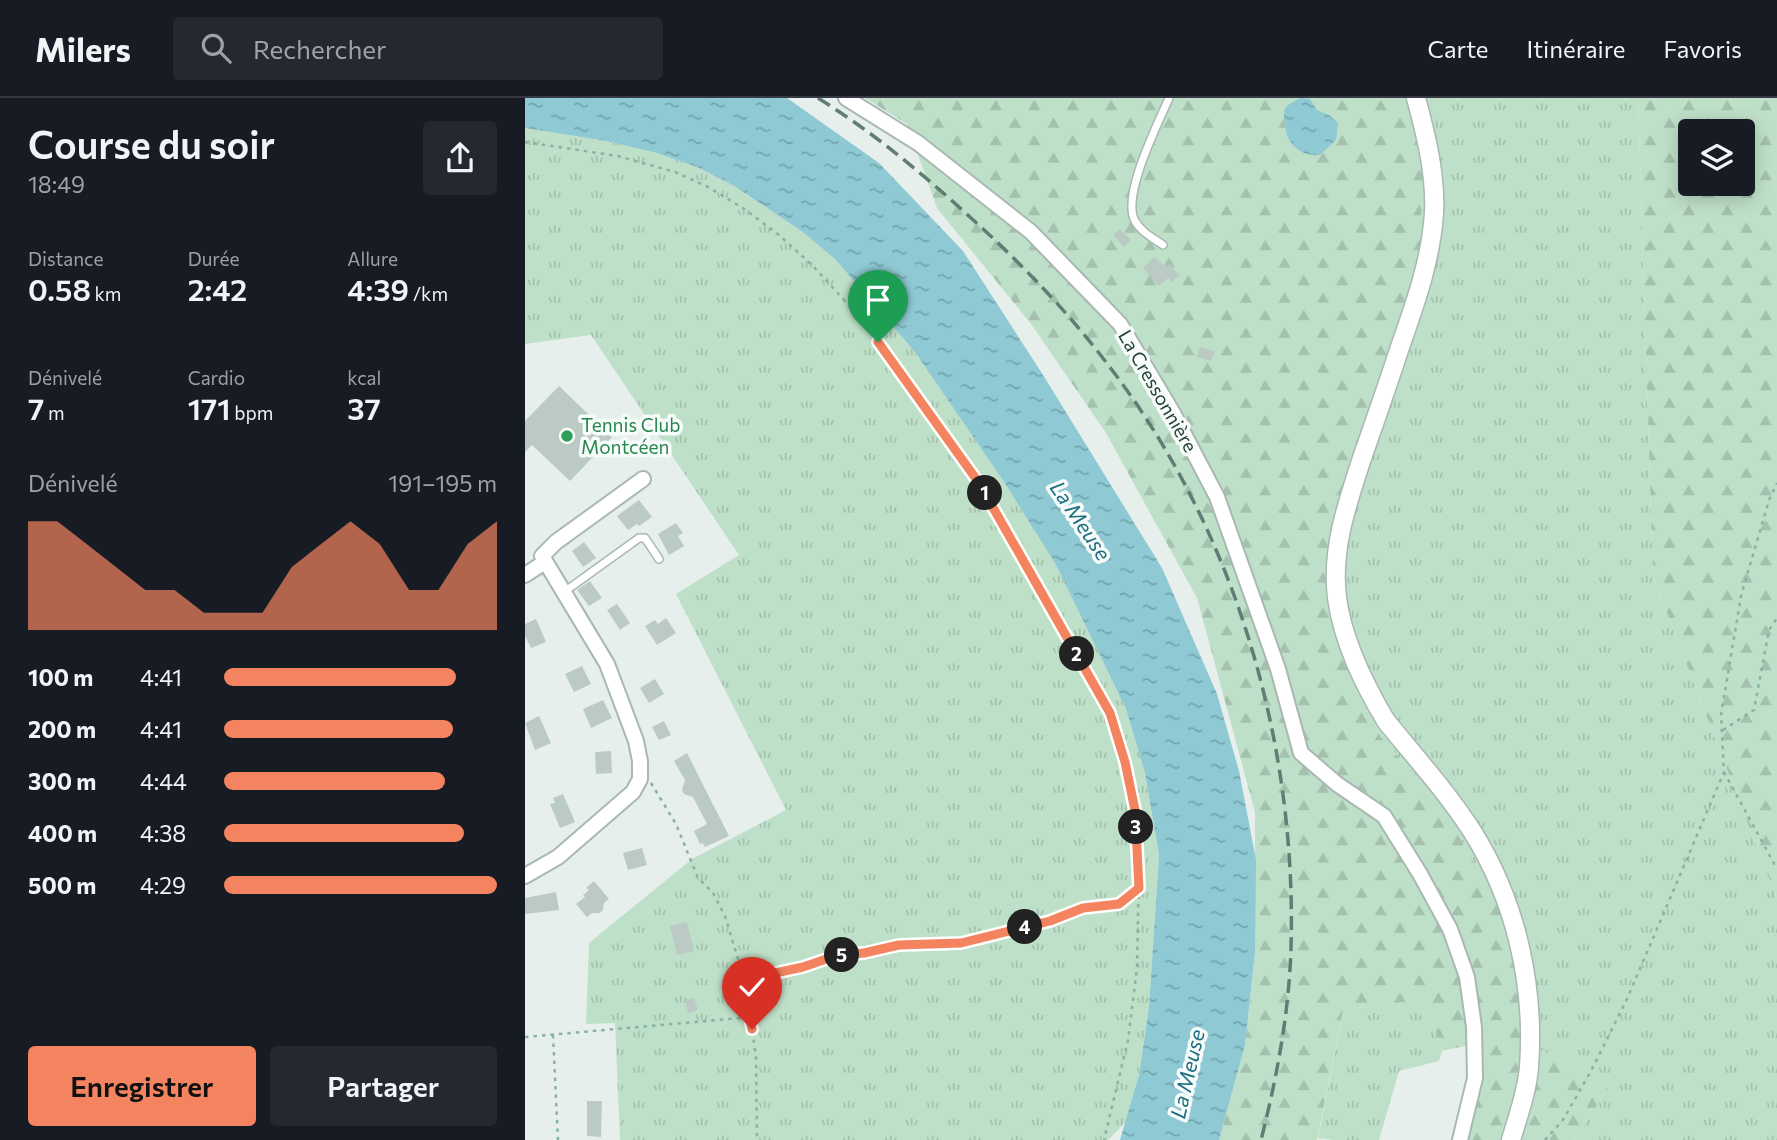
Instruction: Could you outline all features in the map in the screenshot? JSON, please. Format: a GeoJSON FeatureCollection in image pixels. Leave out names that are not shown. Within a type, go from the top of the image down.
{"type":"FeatureCollection","features":[{"type":"Feature","properties":{"kind":"street","name":"La Cressonnière"},"geometry":{"type":"LineString","coordinates":[[846,98],[918,143],[1031,232],[1120,324],[1173,413],[1217,497],[1278,669],[1301,752],[1337,783],[1384,816],[1450,929],[1467,977],[1474,1027],[1475,1078],[1460,1140]]}},
{"type":"Feature","properties":{"kind":"street"},"geometry":{"type":"LineString","coordinates":[[1416,98],[1428,145],[1433,189],[1434,211],[1429,253],[1407,328],[1345,509],[1336,552],[1337,597],[1346,638],[1375,702],[1386,721],[1471,830],[1498,876],[1509,903],[1523,960],[1529,1035],[1526,1085],[1511,1140]]}},
{"type":"Feature","properties":{"kind":"street"},"geometry":{"type":"LineString","coordinates":[[525,876],[558,857],[633,792],[640,779],[640,761],[635,741],[607,664],[542,556],[556,542],[643,479]]}},
{"type":"Feature","properties":{"kind":"street"},"geometry":{"type":"LineString","coordinates":[[525,575],[545,562]]}},
{"type":"Feature","properties":{"kind":"lane"},"geometry":{"type":"LineString","coordinates":[[1163,245],[1141,230],[1135,222],[1132,200],[1135,182],[1170,98]]}},
{"type":"Feature","properties":{"kind":"lane"},"geometry":{"type":"LineString","coordinates":[[564,592],[639,538],[645,538],[659,559]]}},
{"type":"Feature","properties":{"kind":"path"},"geometry":{"type":"LineString","coordinates":[[525,142],[618,156],[675,172],[708,187],[743,208],[779,235],[813,266],[845,301],[878,342],[979,483],[1110,713],[1125,762],[1135,810],[1139,888],[1137,968],[1128,1040],[1104,1140]]}},
{"type":"Feature","properties":{"kind":"path"},"geometry":{"type":"LineString","coordinates":[[1777,483],[1769,500],[1741,596],[1721,715],[1724,772],[1777,869]]}},
{"type":"Feature","properties":{"kind":"path"},"geometry":{"type":"LineString","coordinates":[[1722,731],[1754,710],[1769,630],[1777,618]]}},
{"type":"Feature","properties":{"kind":"path"},"geometry":{"type":"LineString","coordinates":[[1545,1140],[1563,1120],[1627,999],[1724,772]]}},
{"type":"Feature","properties":{"kind":"path"},"geometry":{"type":"LineString","coordinates":[[640,779],[650,782],[659,796],[676,824],[698,878],[713,892],[725,916],[751,1017],[756,1058],[757,1140]]}},
{"type":"Feature","properties":{"kind":"path"},"geometry":{"type":"LineString","coordinates":[[743,980],[803,967],[838,955],[864,953],[899,945],[961,943],[1050,921],[1083,908],[1119,904],[1139,888]]}},
{"type":"Feature","properties":{"kind":"path"},"geometry":{"type":"LineString","coordinates":[[525,1037],[751,1017]]}},
{"type":"Feature","properties":{"kind":"path"},"geometry":{"type":"LineString","coordinates":[[553,1035],[558,1140]]}},
{"type":"Feature","properties":{"kind":"green space"},"geometry":{"type":"Polygon","coordinates":[[[865,98],[1414,98],[1423,134],[1420,259],[1385,375],[1334,513],[1338,623],[1380,736],[1444,809],[1510,929],[1525,1041],[1608,1088],[1574,1140],[1466,1140],[1483,1042],[1442,1051],[1426,999],[1343,1010],[1317,1140],[1219,1140],[1245,1045],[1255,952],[1255,812],[1197,598],[1106,433],[1031,324],[937,208],[907,124],[865,98]]]}},
{"type":"Feature","properties":{"kind":"green space"},"geometry":{"type":"Polygon","coordinates":[[[1414,98],[1638,98],[1653,577],[1777,899],[1777,1140],[1574,1140],[1608,1088],[1524,1041],[1444,809],[1380,736],[1338,623],[1334,513],[1385,375],[1414,98]]]}},
{"type":"Feature","properties":{"kind":"green space"},"geometry":{"type":"Polygon","coordinates":[[[1638,98],[1777,98],[1777,899],[1653,577],[1638,98]]]}},
{"type":"Feature","properties":{"kind":"green space"},"geometry":{"type":"Polygon","coordinates":[[[525,128],[606,141],[657,153],[697,167],[736,187],[804,233],[835,259],[915,352],[1006,485],[1056,565],[1126,709],[1145,773],[1159,855],[1149,1007],[1139,1075],[1126,1122],[1108,1140],[620,1140],[615,1023],[586,1024],[589,943],[692,859],[786,810],[676,594],[739,555],[591,335],[525,344],[525,128]]]}},
{"type":"Feature","properties":{"kind":"green space"},"geometry":{"type":"Polygon","coordinates":[[[1426,999],[1442,1051],[1439,1061],[1399,1071],[1379,1140],[1318,1138],[1343,1010],[1426,999]]]}},
{"type":"Feature","properties":{"kind":"water","name":"La Meuse"},"geometry":{"type":"Polygon","coordinates":[[[525,98],[787,98],[879,163],[963,251],[1162,568],[1217,694],[1239,771],[1256,860],[1255,952],[1245,1045],[1219,1140],[1120,1140],[1139,1075],[1149,1007],[1159,855],[1145,773],[1126,709],[1056,565],[1006,485],[915,352],[835,259],[804,233],[736,187],[697,167],[657,153],[606,141],[525,128],[525,98]]]}},
{"type":"Feature","properties":{"kind":"water"},"geometry":{"type":"Polygon","coordinates":[[[1301,98],[1310,99],[1317,110],[1338,123],[1336,140],[1320,155],[1306,154],[1295,148],[1286,132],[1285,109],[1301,98]]]}},
{"type":"Feature","properties":{"kind":"building"},"geometry":{"type":"Polygon","coordinates":[[[1120,229],[1131,240],[1124,247],[1113,235],[1120,229]]]}},
{"type":"Feature","properties":{"kind":"building"},"geometry":{"type":"Polygon","coordinates":[[[1154,257],[1166,267],[1169,264],[1179,275],[1172,282],[1168,278],[1159,286],[1143,268],[1154,257]]]}},
{"type":"Feature","properties":{"kind":"building"},"geometry":{"type":"Polygon","coordinates":[[[1200,347],[1215,351],[1211,361],[1197,357],[1200,347]]]}},
{"type":"Feature","properties":{"kind":"building"},"geometry":{"type":"Polygon","coordinates":[[[559,386],[612,437],[570,481],[532,445],[525,452],[525,421],[559,386]]]}},
{"type":"Feature","properties":{"kind":"building"},"geometry":{"type":"Polygon","coordinates":[[[639,500],[652,517],[628,530],[617,516],[639,500]]]}},
{"type":"Feature","properties":{"kind":"building"},"geometry":{"type":"Polygon","coordinates":[[[676,523],[683,533],[678,536],[684,546],[669,555],[658,534],[676,523]]]}},
{"type":"Feature","properties":{"kind":"building"},"geometry":{"type":"Polygon","coordinates":[[[584,542],[596,558],[583,567],[572,551],[584,542]]]}},
{"type":"Feature","properties":{"kind":"building"},"geometry":{"type":"Polygon","coordinates":[[[590,581],[602,598],[589,606],[577,590],[590,581]]]}},
{"type":"Feature","properties":{"kind":"building"},"geometry":{"type":"Polygon","coordinates":[[[617,604],[630,623],[620,630],[607,610],[617,604]]]}},
{"type":"Feature","properties":{"kind":"building"},"geometry":{"type":"Polygon","coordinates":[[[666,618],[676,633],[657,645],[645,626],[655,620],[658,624],[666,618]]]}},
{"type":"Feature","properties":{"kind":"building"},"geometry":{"type":"Polygon","coordinates":[[[536,619],[546,642],[531,648],[525,636],[525,624],[536,619]]]}},
{"type":"Feature","properties":{"kind":"building"},"geometry":{"type":"Polygon","coordinates":[[[582,666],[591,684],[574,692],[565,674],[582,666]]]}},
{"type":"Feature","properties":{"kind":"building"},"geometry":{"type":"Polygon","coordinates":[[[655,679],[664,694],[649,703],[640,688],[655,679]]]}},
{"type":"Feature","properties":{"kind":"building"},"geometry":{"type":"Polygon","coordinates":[[[603,700],[612,718],[591,728],[583,709],[603,700]]]}},
{"type":"Feature","properties":{"kind":"building"},"geometry":{"type":"Polygon","coordinates":[[[539,716],[551,743],[535,750],[525,723],[539,716]]]}},
{"type":"Feature","properties":{"kind":"building"},"geometry":{"type":"Polygon","coordinates":[[[664,721],[671,735],[659,740],[652,727],[664,721]]]}},
{"type":"Feature","properties":{"kind":"building"},"geometry":{"type":"Polygon","coordinates":[[[611,751],[612,773],[596,774],[595,752],[611,751]]]}},
{"type":"Feature","properties":{"kind":"building"},"geometry":{"type":"Polygon","coordinates":[[[687,753],[729,836],[705,847],[703,843],[700,844],[694,831],[707,824],[693,797],[684,794],[682,790],[685,780],[674,761],[687,753]]]}},
{"type":"Feature","properties":{"kind":"building"},"geometry":{"type":"Polygon","coordinates":[[[563,794],[575,822],[560,828],[550,804],[555,803],[553,798],[563,794]]]}},
{"type":"Feature","properties":{"kind":"building"},"geometry":{"type":"Polygon","coordinates":[[[642,848],[647,865],[628,870],[623,853],[642,848]]]}},
{"type":"Feature","properties":{"kind":"building"},"geometry":{"type":"Polygon","coordinates":[[[594,881],[609,899],[600,913],[592,913],[587,917],[576,904],[585,897],[583,895],[589,890],[586,888],[594,881]]]}},
{"type":"Feature","properties":{"kind":"building"},"geometry":{"type":"Polygon","coordinates":[[[556,892],[559,910],[525,914],[525,898],[556,892]]]}},
{"type":"Feature","properties":{"kind":"building"},"geometry":{"type":"Polygon","coordinates":[[[687,922],[694,951],[677,955],[670,926],[687,922]]]}},
{"type":"Feature","properties":{"kind":"building"},"geometry":{"type":"Polygon","coordinates":[[[694,998],[698,1010],[688,1013],[685,1000],[694,998]]]}},
{"type":"Feature","properties":{"kind":"building"},"geometry":{"type":"Polygon","coordinates":[[[587,1101],[602,1101],[601,1137],[587,1136],[587,1101]]]}},
{"type":"Feature","properties":{"kind":"railway"},"geometry":{"type":"LineString","coordinates":[[818,98],[878,140],[953,202],[990,235],[1063,310],[1112,370],[1156,433],[1193,500],[1225,571],[1250,644],[1270,718],[1283,795],[1290,871],[1291,948],[1288,997],[1277,1069],[1261,1140]]}},
{"type":"Feature","properties":{"kind":"place","name":"Tennis Club Montcéen"},"geometry":{"type":"Point","coordinates":[567,436]}},
{"type":"Feature","properties":{"kind":"route"},"geometry":{"type":"LineString","coordinates":[[752,1029],[743,980],[803,967],[838,955],[864,953],[899,945],[961,943],[1050,921],[1083,908],[1119,904],[1139,888],[1135,810],[1125,762],[1110,713],[979,483],[878,342]]}}]}
